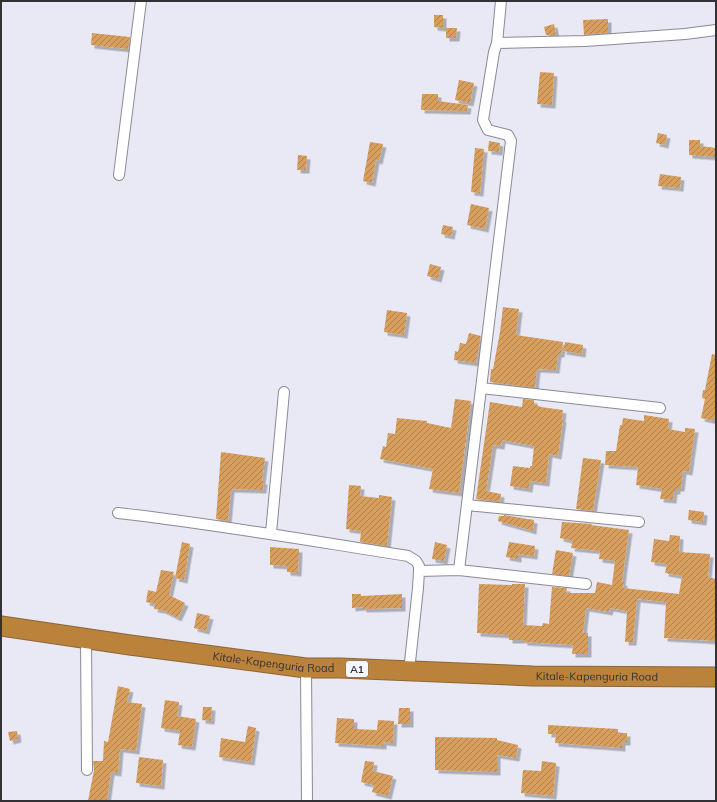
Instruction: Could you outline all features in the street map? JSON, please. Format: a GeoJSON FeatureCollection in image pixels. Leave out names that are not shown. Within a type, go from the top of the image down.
{"type":"FeatureCollection","features":[{"type":"Feature","properties":{"kind":"highway","name":"Kitale-Kapenguria Road"},"geometry":{"type":"LineString","coordinates":[[1,626],[86,639],[306,668],[532,676],[716,677]]}},
{"type":"Feature","properties":{"kind":"street"},"geometry":{"type":"LineString","coordinates":[[119,175],[141,1]]}},
{"type":"Feature","properties":{"kind":"street"},"geometry":{"type":"LineString","coordinates":[[459,570],[511,141],[508,135],[488,130],[483,120],[494,52],[497,43],[501,1]]}},
{"type":"Feature","properties":{"kind":"street"},"geometry":{"type":"LineString","coordinates":[[497,43],[586,40],[685,34],[716,30]]}},
{"type":"Feature","properties":{"kind":"street"},"geometry":{"type":"LineString","coordinates":[[481,388],[660,408]]}},
{"type":"Feature","properties":{"kind":"street"},"geometry":{"type":"LineString","coordinates":[[270,533],[284,392]]}},
{"type":"Feature","properties":{"kind":"street"},"geometry":{"type":"LineString","coordinates":[[467,504],[639,522]]}},
{"type":"Feature","properties":{"kind":"street"},"geometry":{"type":"LineString","coordinates":[[118,513],[270,533],[408,556],[416,561],[419,571],[409,671]]}},
{"type":"Feature","properties":{"kind":"street"},"geometry":{"type":"LineString","coordinates":[[419,571],[459,570],[586,584]]}},
{"type":"Feature","properties":{"kind":"street"},"geometry":{"type":"LineString","coordinates":[[86,639],[87,770]]}},
{"type":"Feature","properties":{"kind":"street"},"geometry":{"type":"LineString","coordinates":[[306,668],[307,801]]}},
{"type":"Feature","properties":{"kind":"building"},"geometry":{"type":"Polygon","coordinates":[[[434,15],[443,15],[443,28],[434,27],[434,15]]]}},
{"type":"Feature","properties":{"kind":"building"},"geometry":{"type":"Polygon","coordinates":[[[608,19],[608,33],[584,35],[583,20],[608,19]]]}},
{"type":"Feature","properties":{"kind":"building"},"geometry":{"type":"Polygon","coordinates":[[[554,24],[556,35],[546,35],[544,27],[554,24]]]}},
{"type":"Feature","properties":{"kind":"building"},"geometry":{"type":"Polygon","coordinates":[[[446,28],[457,28],[456,38],[446,38],[446,28]]]}},
{"type":"Feature","properties":{"kind":"building"},"geometry":{"type":"Polygon","coordinates":[[[92,33],[130,37],[128,49],[91,45],[92,33]]]}},
{"type":"Feature","properties":{"kind":"building"},"geometry":{"type":"Polygon","coordinates":[[[540,72],[554,73],[552,105],[537,104],[540,72]]]}},
{"type":"Feature","properties":{"kind":"building"},"geometry":{"type":"Polygon","coordinates":[[[459,80],[474,83],[470,103],[455,100],[459,80]]]}},
{"type":"Feature","properties":{"kind":"building"},"geometry":{"type":"Polygon","coordinates":[[[422,94],[438,94],[438,101],[468,105],[467,111],[421,110],[422,94]]]}},
{"type":"Feature","properties":{"kind":"building"},"geometry":{"type":"Polygon","coordinates":[[[658,133],[667,135],[665,145],[656,143],[658,133]]]}},
{"type":"Feature","properties":{"kind":"building"},"geometry":{"type":"Polygon","coordinates":[[[689,140],[700,140],[700,146],[716,148],[716,157],[689,155],[689,140]]]}},
{"type":"Feature","properties":{"kind":"building"},"geometry":{"type":"Polygon","coordinates":[[[489,141],[500,143],[499,152],[488,151],[489,141]]]}},
{"type":"Feature","properties":{"kind":"building"},"geometry":{"type":"Polygon","coordinates":[[[370,142],[383,144],[379,161],[376,160],[372,183],[363,181],[370,142]]]}},
{"type":"Feature","properties":{"kind":"building"},"geometry":{"type":"Polygon","coordinates":[[[475,148],[484,149],[480,193],[471,192],[475,148]]]}},
{"type":"Feature","properties":{"kind":"building"},"geometry":{"type":"Polygon","coordinates":[[[298,155],[307,156],[306,170],[297,170],[298,155]]]}},
{"type":"Feature","properties":{"kind":"building"},"geometry":{"type":"Polygon","coordinates":[[[660,174],[681,177],[680,188],[658,186],[660,174]]]}},
{"type":"Feature","properties":{"kind":"building"},"geometry":{"type":"Polygon","coordinates":[[[471,204],[489,208],[485,229],[467,225],[471,204]]]}},
{"type":"Feature","properties":{"kind":"building"},"geometry":{"type":"Polygon","coordinates":[[[443,225],[453,227],[451,236],[441,234],[443,225]]]}},
{"type":"Feature","properties":{"kind":"building"},"geometry":{"type":"Polygon","coordinates":[[[430,264],[441,267],[438,279],[427,276],[430,264]]]}},
{"type":"Feature","properties":{"kind":"building"},"geometry":{"type":"Polygon","coordinates":[[[503,307],[519,309],[516,335],[563,342],[561,354],[558,354],[556,370],[537,369],[535,388],[490,382],[491,369],[493,369],[500,332],[503,307]]]}},
{"type":"Feature","properties":{"kind":"building"},"geometry":{"type":"Polygon","coordinates":[[[387,310],[407,313],[404,335],[384,332],[387,310]]]}},
{"type":"Feature","properties":{"kind":"building"},"geometry":{"type":"Polygon","coordinates":[[[469,333],[481,336],[476,363],[454,360],[455,351],[458,352],[460,343],[466,344],[469,333]]]}},
{"type":"Feature","properties":{"kind":"building"},"geometry":{"type":"Polygon","coordinates":[[[565,342],[583,345],[582,354],[563,351],[565,342]]]}},
{"type":"Feature","properties":{"kind":"building"},"geometry":{"type":"Polygon","coordinates":[[[712,354],[716,355],[716,411],[714,421],[701,418],[705,399],[702,398],[703,390],[705,390],[712,354]]]}},
{"type":"Feature","properties":{"kind":"building"},"geometry":{"type":"Polygon","coordinates":[[[455,399],[471,401],[459,493],[429,489],[433,469],[380,459],[383,446],[386,447],[388,433],[395,434],[397,418],[427,421],[427,423],[451,428],[455,399]]]}},
{"type":"Feature","properties":{"kind":"building"},"geometry":{"type":"Polygon","coordinates":[[[523,399],[534,400],[534,404],[541,407],[563,410],[558,456],[549,454],[546,483],[530,481],[529,489],[510,486],[513,466],[530,468],[530,466],[532,466],[534,446],[502,440],[501,446],[493,445],[486,491],[501,494],[500,502],[476,499],[490,402],[522,407],[523,399]]]}},
{"type":"Feature","properties":{"kind":"building"},"geometry":{"type":"Polygon","coordinates":[[[644,415],[669,419],[668,429],[685,432],[685,428],[695,429],[689,472],[683,471],[681,488],[677,488],[677,491],[674,491],[673,500],[660,499],[662,489],[636,485],[638,467],[605,465],[606,451],[616,451],[620,425],[622,425],[623,418],[644,421],[644,415]]]}},
{"type":"Feature","properties":{"kind":"building"},"geometry":{"type":"Polygon","coordinates":[[[221,452],[265,458],[262,481],[264,481],[263,490],[231,489],[228,521],[216,519],[221,452]]]}},
{"type":"Feature","properties":{"kind":"building"},"geometry":{"type":"Polygon","coordinates":[[[583,458],[601,460],[593,511],[576,509],[583,458]]]}},
{"type":"Feature","properties":{"kind":"building"},"geometry":{"type":"Polygon","coordinates":[[[349,485],[361,486],[360,496],[379,498],[379,495],[392,497],[387,546],[360,542],[361,531],[346,529],[349,485]]]}},
{"type":"Feature","properties":{"kind":"building"},"geometry":{"type":"Polygon","coordinates":[[[689,510],[704,512],[703,522],[688,520],[689,510]]]}},
{"type":"Feature","properties":{"kind":"building"},"geometry":{"type":"Polygon","coordinates":[[[504,515],[534,520],[533,531],[498,521],[499,516],[504,515]]]}},
{"type":"Feature","properties":{"kind":"building"},"geometry":{"type":"Polygon","coordinates":[[[562,522],[592,524],[591,525],[629,530],[622,582],[624,582],[623,588],[679,594],[682,576],[665,573],[667,564],[651,562],[654,539],[669,541],[670,535],[680,536],[679,552],[710,554],[708,577],[716,579],[716,641],[664,638],[666,602],[637,599],[633,642],[625,642],[627,611],[610,608],[609,612],[586,608],[583,633],[588,633],[588,654],[572,654],[573,645],[524,642],[524,640],[509,640],[509,635],[477,633],[479,584],[525,584],[523,625],[542,626],[543,623],[549,624],[552,587],[567,588],[566,593],[595,593],[597,582],[612,585],[615,561],[599,559],[600,551],[571,548],[573,541],[560,538],[562,522]]]}},
{"type":"Feature","properties":{"kind":"building"},"geometry":{"type":"Polygon","coordinates":[[[182,542],[190,544],[184,580],[175,578],[182,542]]]}},
{"type":"Feature","properties":{"kind":"building"},"geometry":{"type":"Polygon","coordinates":[[[435,542],[447,545],[444,561],[432,559],[435,542]]]}},
{"type":"Feature","properties":{"kind":"building"},"geometry":{"type":"Polygon","coordinates":[[[509,542],[535,546],[534,556],[518,554],[518,559],[506,557],[509,542]]]}},
{"type":"Feature","properties":{"kind":"building"},"geometry":{"type":"Polygon","coordinates":[[[270,547],[299,549],[298,573],[287,572],[287,566],[270,565],[270,547]]]}},
{"type":"Feature","properties":{"kind":"building"},"geometry":{"type":"Polygon","coordinates":[[[556,550],[573,553],[569,576],[552,574],[556,550]]]}},
{"type":"Feature","properties":{"kind":"building"},"geometry":{"type":"Polygon","coordinates":[[[161,570],[174,572],[169,595],[185,603],[178,618],[162,610],[154,609],[155,604],[146,602],[148,590],[156,592],[161,570]]]}},
{"type":"Feature","properties":{"kind":"building"},"geometry":{"type":"Polygon","coordinates":[[[352,594],[361,594],[361,596],[402,594],[402,608],[352,608],[352,594]]]}},
{"type":"Feature","properties":{"kind":"building"},"geometry":{"type":"Polygon","coordinates":[[[197,613],[210,616],[206,631],[194,628],[197,613]]]}},
{"type":"Feature","properties":{"kind":"building"},"geometry":{"type":"Polygon","coordinates":[[[118,686],[130,689],[127,702],[142,704],[136,751],[120,749],[118,773],[111,772],[107,801],[88,801],[94,770],[93,761],[103,761],[104,741],[108,742],[118,686]]]}},
{"type":"Feature","properties":{"kind":"building"},"geometry":{"type":"Polygon","coordinates":[[[165,700],[179,702],[177,716],[196,719],[192,747],[178,745],[180,731],[161,728],[165,700]]]}},
{"type":"Feature","properties":{"kind":"building"},"geometry":{"type":"Polygon","coordinates":[[[203,707],[212,707],[211,721],[202,720],[203,707]]]}},
{"type":"Feature","properties":{"kind":"building"},"geometry":{"type":"Polygon","coordinates":[[[399,708],[410,708],[410,724],[398,724],[399,708]]]}},
{"type":"Feature","properties":{"kind":"building"},"geometry":{"type":"Polygon","coordinates":[[[337,718],[354,719],[354,729],[377,730],[378,720],[394,721],[393,743],[383,742],[383,746],[335,743],[337,718]]]}},
{"type":"Feature","properties":{"kind":"building"},"geometry":{"type":"Polygon","coordinates":[[[548,725],[618,729],[618,733],[627,733],[627,742],[622,742],[622,748],[555,743],[556,734],[548,734],[548,725]]]}},
{"type":"Feature","properties":{"kind":"building"},"geometry":{"type":"Polygon","coordinates":[[[248,726],[256,728],[251,762],[219,757],[221,738],[245,742],[248,726]]]}},
{"type":"Feature","properties":{"kind":"building"},"geometry":{"type":"Polygon","coordinates":[[[17,731],[18,739],[10,741],[8,732],[17,731]]]}},
{"type":"Feature","properties":{"kind":"building"},"geometry":{"type":"Polygon","coordinates":[[[435,737],[497,738],[497,740],[518,745],[516,758],[497,755],[497,772],[435,770],[435,737]]]}},
{"type":"Feature","properties":{"kind":"building"},"geometry":{"type":"Polygon","coordinates":[[[139,757],[163,760],[161,786],[136,783],[139,757]]]}},
{"type":"Feature","properties":{"kind":"building"},"geometry":{"type":"Polygon","coordinates":[[[365,761],[374,762],[373,771],[393,776],[388,796],[372,792],[374,785],[361,782],[365,761]]]}},
{"type":"Feature","properties":{"kind":"building"},"geometry":{"type":"Polygon","coordinates":[[[542,761],[556,763],[553,796],[521,793],[523,770],[541,771],[542,761]]]}}]}
